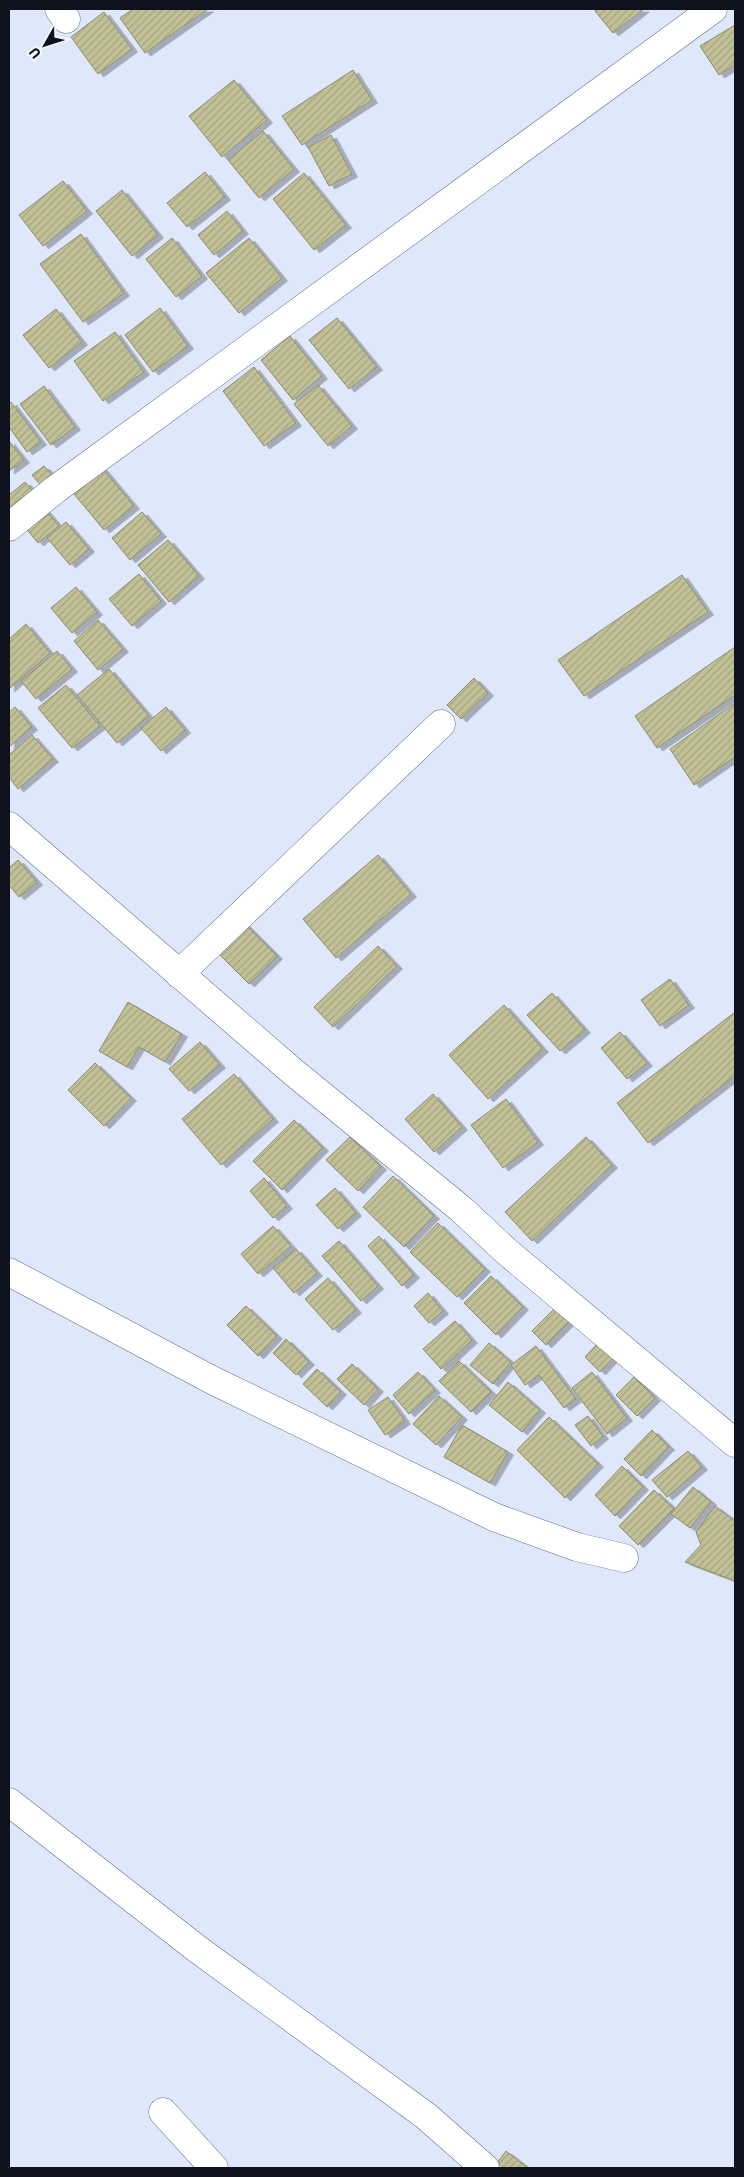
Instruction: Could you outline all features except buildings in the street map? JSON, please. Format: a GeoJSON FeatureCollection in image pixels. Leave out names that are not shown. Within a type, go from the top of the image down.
{"type":"FeatureCollection","features":[{"type":"Feature","properties":{"kind":"street"},"geometry":{"type":"LineString","coordinates":[[9,527],[56,489],[713,9]]}},
{"type":"Feature","properties":{"kind":"street"},"geometry":{"type":"LineString","coordinates":[[179,974],[441,724]]}},
{"type":"Feature","properties":{"kind":"street"},"geometry":{"type":"LineString","coordinates":[[9,826],[292,1071],[461,1209],[506,1251],[735,1444]]}},
{"type":"Feature","properties":{"kind":"street"},"geometry":{"type":"LineString","coordinates":[[9,1272],[212,1380],[494,1517],[585,1549],[624,1558]]}},
{"type":"Feature","properties":{"kind":"street"},"geometry":{"type":"LineString","coordinates":[[9,1802],[196,1948],[426,2116],[486,2168]]}},
{"type":"Feature","properties":{"kind":"street"},"geometry":{"type":"LineString","coordinates":[[162,2112],[214,2168]]}}]}
